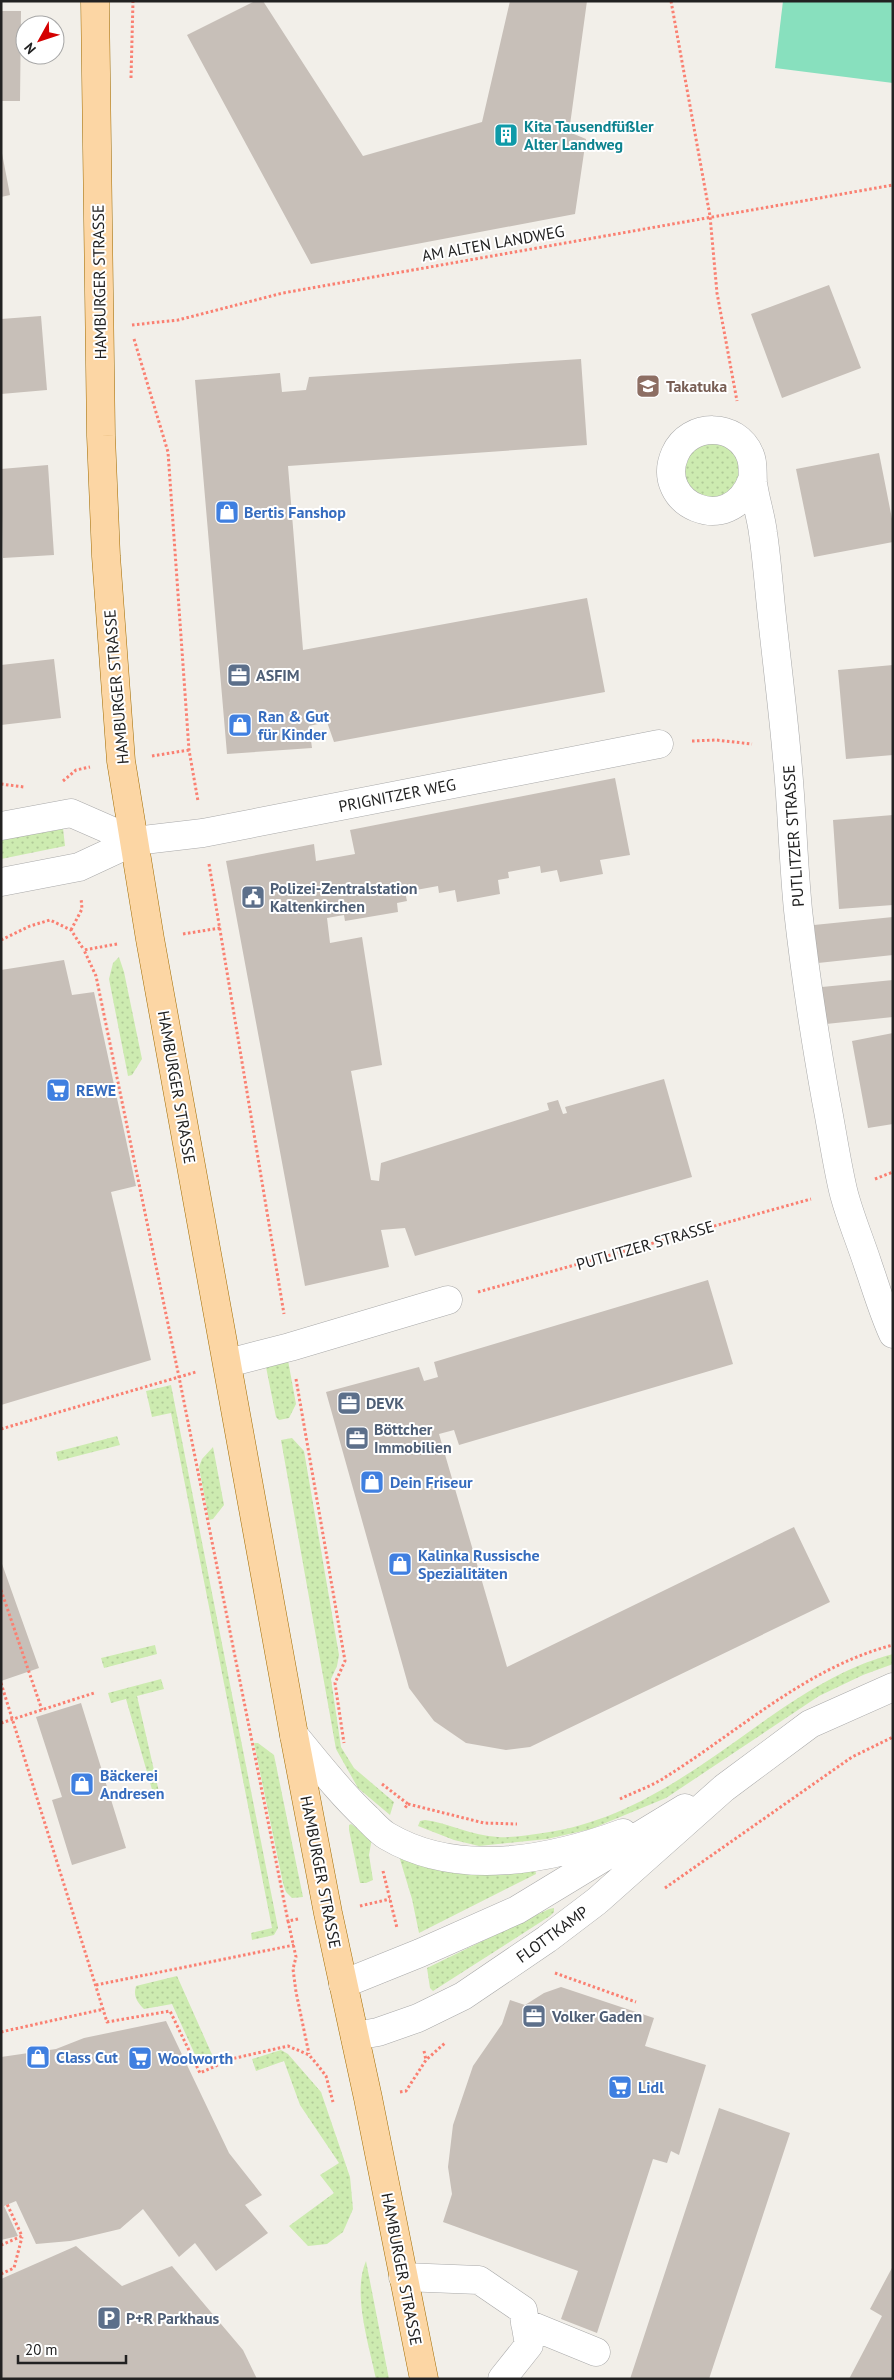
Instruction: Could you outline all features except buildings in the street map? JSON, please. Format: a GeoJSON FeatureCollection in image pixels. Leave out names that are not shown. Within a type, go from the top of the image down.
{"type":"FeatureCollection","features":[{"type":"Feature","properties":{"kind":"main road","name":"HAMBURGER STRASSE"},"geometry":{"type":"LineString","coordinates":[[95,1],[101,436],[105,546],[121,761],[150,939],[294,1735],[424,2379]]}},
{"type":"Feature","properties":{"kind":"street"},"geometry":{"type":"LineString","coordinates":[[745,446],[728,432],[704,430],[692,435],[682,442],[675,454],[671,465],[672,480],[683,500],[694,508],[716,512],[738,503],[748,491],[752,480]]}},
{"type":"Feature","properties":{"kind":"street","name":"PUTLITZER STRASSE"},"geometry":{"type":"LineString","coordinates":[[745,446],[751,456],[752,480],[763,532],[787,758],[798,911],[816,1045],[843,1190],[893,1334]]}},
{"type":"Feature","properties":{"kind":"street","name":"PRIGNITZER WEG"},"geometry":{"type":"LineString","coordinates":[[135,841],[203,833],[658,744]]}},
{"type":"Feature","properties":{"kind":"street"},"geometry":{"type":"LineString","coordinates":[[1,826],[71,813],[135,841]]}},
{"type":"Feature","properties":{"kind":"street"},"geometry":{"type":"LineString","coordinates":[[1,882],[79,867],[135,841]]}},
{"type":"Feature","properties":{"kind":"street"},"geometry":{"type":"LineString","coordinates":[[228,1363],[290,1347],[448,1300]]}},
{"type":"Feature","properties":{"kind":"street","name":"FLOTTKAMP"},"geometry":{"type":"LineString","coordinates":[[355,2036],[378,2032],[418,2018],[463,1996],[597,1901],[724,1788],[810,1724],[893,1687]]}},
{"type":"Feature","properties":{"kind":"street"},"geometry":{"type":"LineString","coordinates":[[294,1735],[346,1798],[386,1836],[425,1854],[470,1860],[518,1860],[596,1843],[666,1817]]}},
{"type":"Feature","properties":{"kind":"street","name":"FLOTTKAMP"},"geometry":{"type":"LineString","coordinates":[[343,1984],[420,1954],[517,1910],[666,1817],[724,1788]]}},
{"type":"Feature","properties":{"kind":"street"},"geometry":{"type":"LineString","coordinates":[[403,2277],[479,2280],[523,2310],[529,2345],[502,2379]]}},
{"type":"Feature","properties":{"kind":"street"},"geometry":{"type":"LineString","coordinates":[[525,2323],[596,2352]]}},
{"type":"Feature","properties":{"kind":"path"},"geometry":{"type":"LineString","coordinates":[[131,87],[132,1]]}},
{"type":"Feature","properties":{"kind":"path"},"geometry":{"type":"LineString","coordinates":[[671,1],[710,216],[717,293],[745,446]]}},
{"type":"Feature","properties":{"kind":"path","name":"AM ALTEN LANDWEG"},"geometry":{"type":"LineString","coordinates":[[130,325],[178,320],[283,294],[710,216],[893,186]]}},
{"type":"Feature","properties":{"kind":"path"},"geometry":{"type":"LineString","coordinates":[[130,315],[130,325],[168,452],[189,750],[345,1661],[335,1683],[345,1747]]}},
{"type":"Feature","properties":{"kind":"path"},"geometry":{"type":"LineString","coordinates":[[658,744],[716,740],[754,744],[787,758]]}},
{"type":"Feature","properties":{"kind":"path"},"geometry":{"type":"LineString","coordinates":[[1,940],[30,926],[50,920],[71,930],[84,950],[96,976],[180,1377],[288,1921]]}},
{"type":"Feature","properties":{"kind":"path"},"geometry":{"type":"LineString","coordinates":[[84,950],[220,928]]}},
{"type":"Feature","properties":{"kind":"path","name":"PUTLITZER STRASSE"},"geometry":{"type":"LineString","coordinates":[[448,1300],[843,1190]]}},
{"type":"Feature","properties":{"kind":"path"},"geometry":{"type":"LineString","coordinates":[[1,1429],[228,1363]]}},
{"type":"Feature","properties":{"kind":"path"},"geometry":{"type":"LineString","coordinates":[[1,1590],[42,1710]]}},
{"type":"Feature","properties":{"kind":"path"},"geometry":{"type":"LineString","coordinates":[[613,1802],[663,1779],[808,1681],[869,1651],[893,1645]]}},
{"type":"Feature","properties":{"kind":"path"},"geometry":{"type":"LineString","coordinates":[[1,1683],[107,2022],[170,2011]]}},
{"type":"Feature","properties":{"kind":"path"},"geometry":{"type":"LineString","coordinates":[[1,1722],[94,1693]]}},
{"type":"Feature","properties":{"kind":"path"},"geometry":{"type":"LineString","coordinates":[[659,1892],[755,1823],[852,1757],[893,1737]]}},
{"type":"Feature","properties":{"kind":"path"},"geometry":{"type":"LineString","coordinates":[[380,1782],[408,1804],[484,1823],[518,1824]]}},
{"type":"Feature","properties":{"kind":"path"},"geometry":{"type":"LineString","coordinates":[[386,1836],[408,1804]]}},
{"type":"Feature","properties":{"kind":"path"},"geometry":{"type":"LineString","coordinates":[[96,1985],[294,1945],[296,1957],[293,1969],[309,2055]]}},
{"type":"Feature","properties":{"kind":"path"},"geometry":{"type":"LineString","coordinates":[[1,2032],[104,2009]]}},
{"type":"Feature","properties":{"kind":"path"},"geometry":{"type":"LineString","coordinates":[[1,2274],[14,2268],[22,2236],[7,2204]]}},
{"type":"Feature","properties":{"kind":"path"},"geometry":{"type":"LineString","coordinates":[[1,2245],[22,2236]]}},
{"type":"Feature","properties":{"kind":"green space"},"geometry":{"type":"Polygon","coordinates":[[[783,1],[893,1],[893,83],[775,68],[783,1]]]}},
{"type":"Feature","properties":{"kind":"green space"},"geometry":{"type":"Polygon","coordinates":[[[737,438],[743,498],[683,500],[682,442],[737,438]]]}},
{"type":"Feature","properties":{"kind":"green space"},"geometry":{"type":"Polygon","coordinates":[[[63,828],[65,846],[1,859],[1,841],[19,834],[63,828]]]}},
{"type":"Feature","properties":{"kind":"green space"},"geometry":{"type":"Polygon","coordinates":[[[119,957],[124,972],[142,1059],[132,1075],[128,1076],[109,979],[113,963],[119,957]]]}},
{"type":"Feature","properties":{"kind":"green space"},"geometry":{"type":"Polygon","coordinates":[[[287,1355],[296,1404],[289,1418],[279,1420],[276,1417],[266,1367],[287,1355]]]}},
{"type":"Feature","properties":{"kind":"green space"},"geometry":{"type":"Polygon","coordinates":[[[171,1385],[278,1928],[274,1935],[252,1940],[251,1933],[272,1928],[171,1413],[152,1417],[146,1391],[171,1385]]]}},
{"type":"Feature","properties":{"kind":"green space"},"geometry":{"type":"Polygon","coordinates":[[[117,1436],[120,1445],[58,1461],[56,1452],[117,1436]]]}},
{"type":"Feature","properties":{"kind":"green space"},"geometry":{"type":"Polygon","coordinates":[[[292,1438],[304,1451],[339,1655],[337,1666],[331,1679],[341,1747],[354,1768],[394,1802],[390,1815],[358,1788],[336,1749],[281,1440],[292,1438]]]}},
{"type":"Feature","properties":{"kind":"green space"},"geometry":{"type":"Polygon","coordinates":[[[213,1447],[224,1505],[213,1519],[209,1520],[199,1467],[202,1459],[213,1447]]]}},
{"type":"Feature","properties":{"kind":"green space"},"geometry":{"type":"Polygon","coordinates":[[[155,1645],[157,1654],[104,1668],[101,1658],[155,1645]]]}},
{"type":"Feature","properties":{"kind":"green space"},"geometry":{"type":"Polygon","coordinates":[[[893,1654],[893,1664],[863,1675],[819,1696],[666,1798],[591,1829],[547,1839],[479,1846],[454,1840],[418,1826],[420,1821],[425,1820],[488,1836],[509,1837],[573,1827],[602,1818],[629,1807],[682,1778],[789,1704],[822,1684],[856,1667],[893,1654]]]}},
{"type":"Feature","properties":{"kind":"green space"},"geometry":{"type":"Polygon","coordinates":[[[161,1679],[164,1689],[137,1696],[159,1792],[153,1793],[126,1699],[111,1703],[108,1693],[161,1679]]]}},
{"type":"Feature","properties":{"kind":"green space"},"geometry":{"type":"Polygon","coordinates":[[[254,1743],[258,1743],[274,1755],[303,1897],[292,1898],[286,1892],[283,1883],[254,1743]]]}},
{"type":"Feature","properties":{"kind":"green space"},"geometry":{"type":"Polygon","coordinates":[[[351,1824],[372,1838],[369,1855],[373,1880],[366,1883],[360,1883],[349,1830],[349,1825],[351,1824]]]}},
{"type":"Feature","properties":{"kind":"green space"},"geometry":{"type":"Polygon","coordinates":[[[399,1856],[535,1869],[536,1874],[419,1933],[412,1899],[399,1856]]]}},
{"type":"Feature","properties":{"kind":"green space"},"geometry":{"type":"Polygon","coordinates":[[[554,1908],[554,1912],[550,1916],[433,1991],[430,1988],[427,1968],[554,1908]]]}},
{"type":"Feature","properties":{"kind":"green space"},"geometry":{"type":"Polygon","coordinates":[[[177,1976],[214,2059],[205,2063],[197,2059],[172,2004],[144,2009],[136,1999],[136,1986],[177,1976]]]}},
{"type":"Feature","properties":{"kind":"green space"},"geometry":{"type":"Polygon","coordinates":[[[281,2050],[288,2054],[321,2092],[350,2177],[353,2209],[343,2232],[327,2244],[308,2246],[289,2226],[334,2193],[320,2175],[339,2163],[300,2105],[284,2061],[256,2071],[252,2059],[281,2050]]]}},
{"type":"Feature","properties":{"kind":"green space"},"geometry":{"type":"Polygon","coordinates":[[[366,2261],[389,2379],[376,2379],[366,2335],[361,2303],[361,2288],[362,2274],[366,2261]]]}},
{"type":"Feature","properties":{"kind":"place","name":"Kita Tausendfüßler Alter Landweg"},"geometry":{"type":"Point","coordinates":[506,135]}},
{"type":"Feature","properties":{"kind":"place","name":"Takatuka"},"geometry":{"type":"Point","coordinates":[648,386]}},
{"type":"Feature","properties":{"kind":"place","name":"Bertis Fanshop"},"geometry":{"type":"Point","coordinates":[227,512]}},
{"type":"Feature","properties":{"kind":"place","name":"ASFIM"},"geometry":{"type":"Point","coordinates":[239,675]}},
{"type":"Feature","properties":{"kind":"place","name":"Ran & Gut für Kinder"},"geometry":{"type":"Point","coordinates":[240,725]}},
{"type":"Feature","properties":{"kind":"place","name":"Polizei-Zentralstation Kaltenkirchen"},"geometry":{"type":"Point","coordinates":[253,897]}},
{"type":"Feature","properties":{"kind":"place","name":"REWE"},"geometry":{"type":"Point","coordinates":[58,1090]}},
{"type":"Feature","properties":{"kind":"place","name":"DEVK"},"geometry":{"type":"Point","coordinates":[349,1403]}},
{"type":"Feature","properties":{"kind":"place","name":"Böttcher Immobilien"},"geometry":{"type":"Point","coordinates":[357,1438]}},
{"type":"Feature","properties":{"kind":"place","name":"Dein Friseur"},"geometry":{"type":"Point","coordinates":[372,1482]}},
{"type":"Feature","properties":{"kind":"place","name":"Kalinka Russische Spezialitäten"},"geometry":{"type":"Point","coordinates":[400,1564]}},
{"type":"Feature","properties":{"kind":"place","name":"Bäckerei Andresen"},"geometry":{"type":"Point","coordinates":[82,1784]}},
{"type":"Feature","properties":{"kind":"place","name":"Volker Gaden"},"geometry":{"type":"Point","coordinates":[534,2016]}},
{"type":"Feature","properties":{"kind":"place","name":"Class Cut"},"geometry":{"type":"Point","coordinates":[38,2057]}},
{"type":"Feature","properties":{"kind":"place","name":"Woolworth"},"geometry":{"type":"Point","coordinates":[140,2058]}},
{"type":"Feature","properties":{"kind":"place","name":"Lidl"},"geometry":{"type":"Point","coordinates":[620,2087]}},
{"type":"Feature","properties":{"kind":"place","name":"P+R Parkhaus"},"geometry":{"type":"Point","coordinates":[109,2318]}}]}
